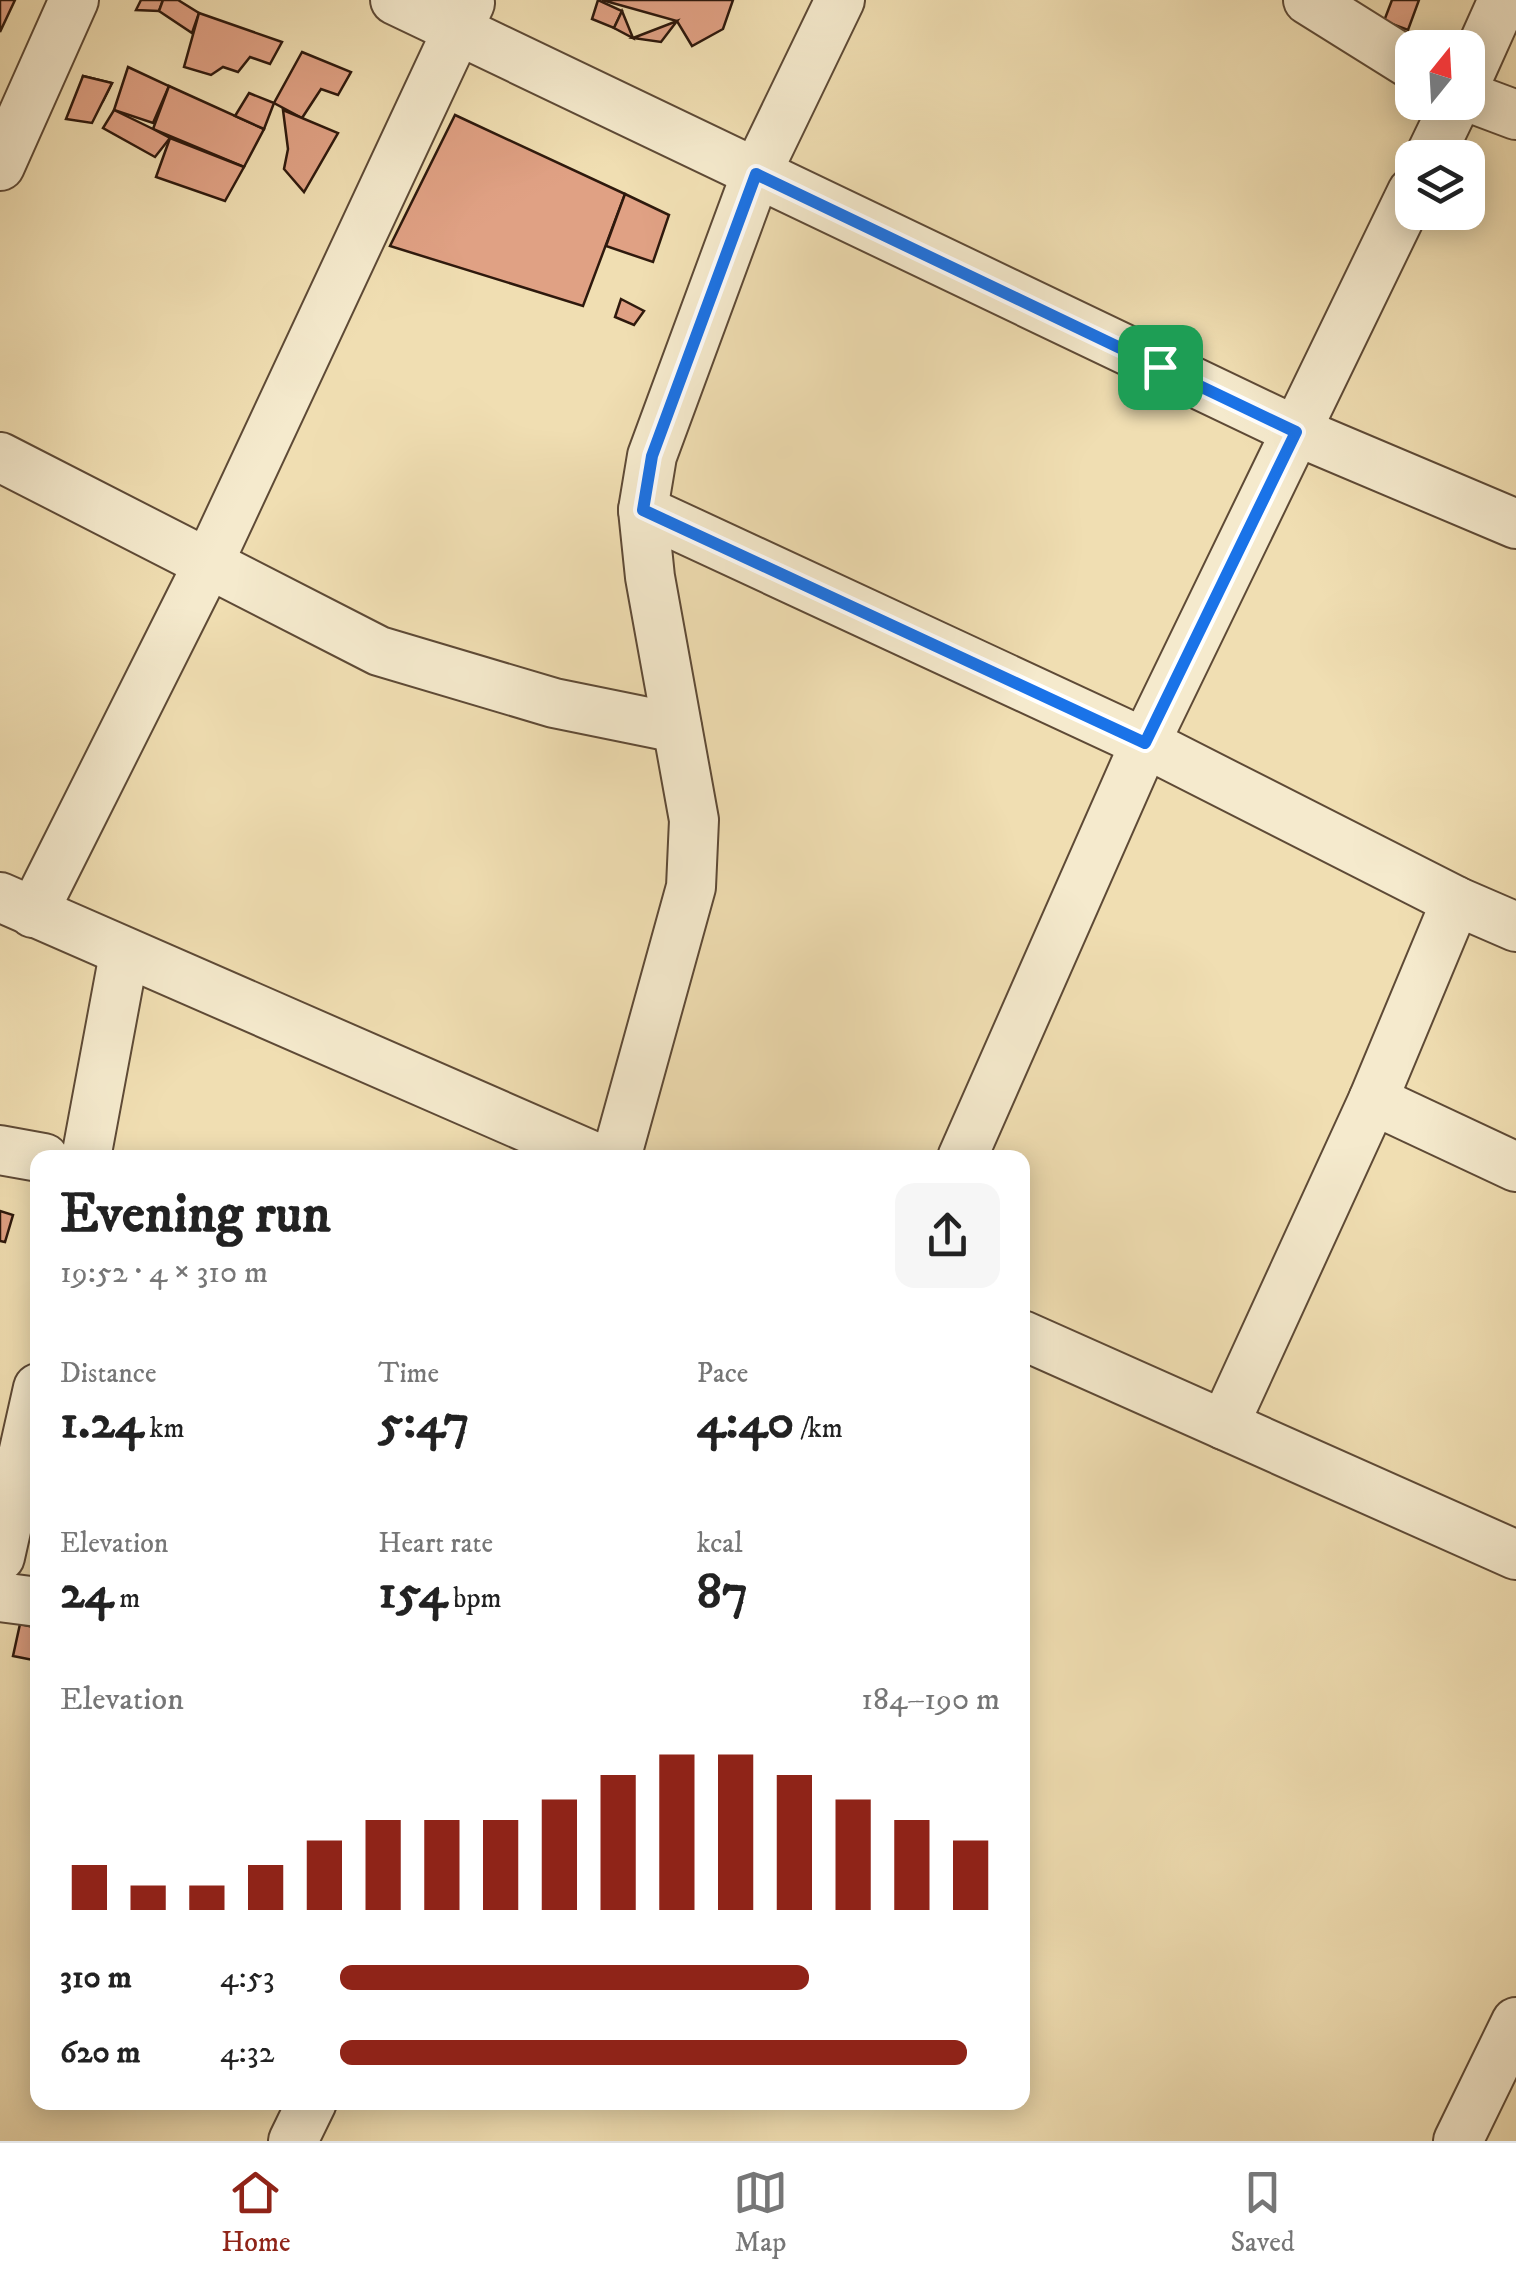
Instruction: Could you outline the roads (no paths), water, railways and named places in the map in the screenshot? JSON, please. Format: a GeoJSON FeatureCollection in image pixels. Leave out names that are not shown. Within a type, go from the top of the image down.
{"type":"FeatureCollection","features":[{"type":"Feature","properties":{"kind":"street"},"geometry":{"type":"LineString","coordinates":[[0,166],[74,0]]}},
{"type":"Feature","properties":{"kind":"street"},"geometry":{"type":"LineString","coordinates":[[395,0],[464,15],[756,174],[1296,432],[1516,524]]}},
{"type":"Feature","properties":{"kind":"street"},"geometry":{"type":"LineString","coordinates":[[618,1150],[692,887],[694,820],[650,576],[643,510],[652,456],[756,174],[840,0]]}},
{"type":"Feature","properties":{"kind":"street"},"geometry":{"type":"LineString","coordinates":[[1308,0],[1395,54]]}},
{"type":"Feature","properties":{"kind":"street"},"geometry":{"type":"LineString","coordinates":[[1485,40],[1503,0]]}},
{"type":"Feature","properties":{"kind":"street"},"geometry":{"type":"LineString","coordinates":[[464,15],[208,564],[17,905],[579,1150]]}},
{"type":"Feature","properties":{"kind":"street"},"geometry":{"type":"LineString","coordinates":[[1485,104],[1516,116]]}},
{"type":"Feature","properties":{"kind":"street"},"geometry":{"type":"LineString","coordinates":[[966,1150],[1145,743],[1395,227]]}},
{"type":"Feature","properties":{"kind":"street"},"geometry":{"type":"LineString","coordinates":[[0,457],[378,651],[554,703],[677,728]]}},
{"type":"Feature","properties":{"kind":"street"},"geometry":{"type":"LineString","coordinates":[[643,510],[1145,743],[1456,901],[1516,927]]}},
{"type":"Feature","properties":{"kind":"street"},"geometry":{"type":"LineString","coordinates":[[1224,1425],[1373,1100],[1456,901]]}},
{"type":"Feature","properties":{"kind":"street"},"geometry":{"type":"LineString","coordinates":[[87,1150],[124,954]]}},
{"type":"Feature","properties":{"kind":"street"},"geometry":{"type":"LineString","coordinates":[[1373,1100],[1516,1168]]}},
{"type":"Feature","properties":{"kind":"street"},"geometry":{"type":"LineString","coordinates":[[0,1150],[30,1155]]}},
{"type":"Feature","properties":{"kind":"street"},"geometry":{"type":"LineString","coordinates":[[1030,1339],[1516,1555]]}},
{"type":"Feature","properties":{"kind":"street"},"geometry":{"type":"LineString","coordinates":[[0,1557],[6,1505],[30,1417]]}},
{"type":"Feature","properties":{"kind":"street"},"geometry":{"type":"LineString","coordinates":[[0,1597],[30,1601]]}},
{"type":"Feature","properties":{"kind":"street"},"geometry":{"type":"LineString","coordinates":[[1458,2141],[1516,2022]]}},
{"type":"Feature","properties":{"kind":"street"},"geometry":{"type":"LineString","coordinates":[[293,2141],[308,2110]]}}]}
